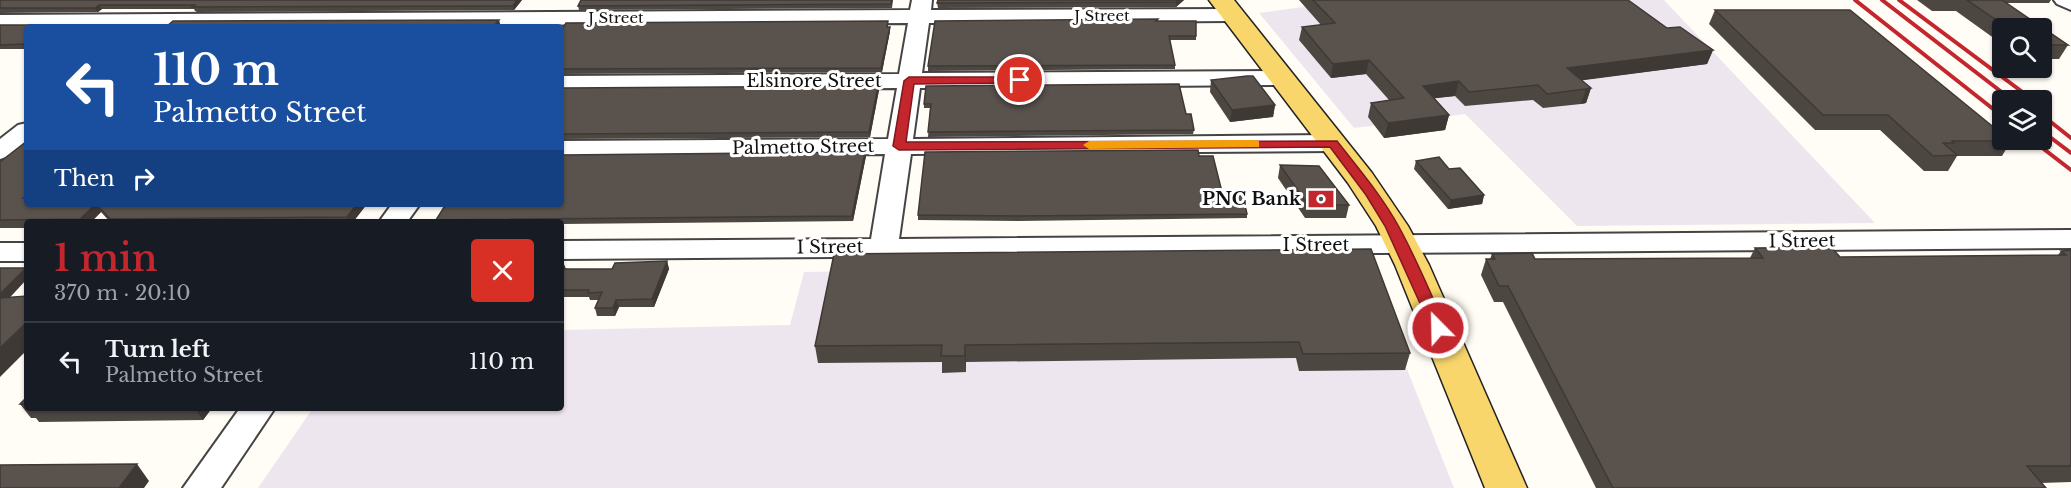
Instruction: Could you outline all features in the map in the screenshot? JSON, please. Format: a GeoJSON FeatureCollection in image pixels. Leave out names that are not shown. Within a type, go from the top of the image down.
{"type":"FeatureCollection","features":[{"type":"Feature","properties":{"kind":"main road"},"geometry":{"type":"LineString","coordinates":[[1227,7],[1377,201],[1402,245],[1506,488]]}},
{"type":"Feature","properties":{"kind":"street"},"geometry":{"type":"LineString","coordinates":[[160,23],[190,0]]}},
{"type":"Feature","properties":{"kind":"street"},"geometry":{"type":"LineString","coordinates":[[535,23],[552,0]]}},
{"type":"Feature","properties":{"kind":"street"},"geometry":{"type":"LineString","coordinates":[[2064,0],[2071,4]]}},
{"type":"Feature","properties":{"kind":"street","name":"J Street"},"geometry":{"type":"LineString","coordinates":[[0,21],[535,23],[920,9],[1227,7]]}},
{"type":"Feature","properties":{"kind":"street"},"geometry":{"type":"LineString","coordinates":[[884,246],[920,9]]}},
{"type":"Feature","properties":{"kind":"street","name":"Elsinore Street"},"geometry":{"type":"LineString","coordinates":[[564,83],[1282,78]]}},
{"type":"Feature","properties":{"kind":"street"},"geometry":{"type":"LineString","coordinates":[[0,152],[24,132]]}},
{"type":"Feature","properties":{"kind":"street","name":"Palmetto Street"},"geometry":{"type":"LineString","coordinates":[[564,149],[1333,143]]}},
{"type":"Feature","properties":{"kind":"street"},"geometry":{"type":"LineString","coordinates":[[0,152],[24,153]]}},
{"type":"Feature","properties":{"kind":"street","name":"I Street"},"geometry":{"type":"LineString","coordinates":[[564,249],[2071,239]]}},
{"type":"Feature","properties":{"kind":"street"},"geometry":{"type":"LineString","coordinates":[[0,252],[24,252]]}},
{"type":"Feature","properties":{"kind":"street"},"geometry":{"type":"LineString","coordinates":[[201,488],[256,411]]}},
{"type":"Feature","properties":{"kind":"shaded area"},"geometry":{"type":"Polygon","coordinates":[[[1354,0],[1664,0],[1875,223],[1577,226],[1465,114],[1354,128],[1259,13],[1354,0]]]}},
{"type":"Feature","properties":{"kind":"shaded area"},"geometry":{"type":"Polygon","coordinates":[[[1365,263],[1454,488],[258,488],[311,411],[564,411],[564,330],[790,325],[804,272],[1365,263]]]}},
{"type":"Feature","properties":{"kind":"building"},"geometry":{"type":"Polygon","coordinates":[[[0,0],[517,0],[513,6],[99,5],[95,8],[0,8],[0,0]]]}},
{"type":"Feature","properties":{"kind":"building"},"geometry":{"type":"Polygon","coordinates":[[[581,0],[892,0],[891,4],[578,6],[581,0]]]}},
{"type":"Feature","properties":{"kind":"building"},"geometry":{"type":"Polygon","coordinates":[[[938,0],[1178,0],[1176,2],[937,3],[938,0]]]}},
{"type":"Feature","properties":{"kind":"building"},"geometry":{"type":"Polygon","coordinates":[[[1313,0],[1628,0],[1667,28],[1680,27],[1713,50],[1567,68],[1591,88],[1547,94],[1538,85],[1469,92],[1459,81],[1423,86],[1449,115],[1388,123],[1371,103],[1404,98],[1369,60],[1333,64],[1302,27],[1335,23],[1313,0]]]}},
{"type":"Feature","properties":{"kind":"building"},"geometry":{"type":"Polygon","coordinates":[[[1967,0],[2002,0],[2028,18],[1993,18],[1967,0]]]}},
{"type":"Feature","properties":{"kind":"building"},"geometry":{"type":"Polygon","coordinates":[[[1715,10],[1850,10],[1992,126],[1992,141],[1943,143],[1957,155],[1933,156],[1888,115],[1823,115],[1715,10]]]}},
{"type":"Feature","properties":{"kind":"building"},"geometry":{"type":"Polygon","coordinates":[[[1158,19],[1156,21],[1196,21],[1196,36],[1169,36],[1175,65],[928,66],[935,21],[1158,19]]]}},
{"type":"Feature","properties":{"kind":"building"},"geometry":{"type":"Polygon","coordinates":[[[499,20],[496,24],[170,24],[173,21],[499,20]]]}},
{"type":"Feature","properties":{"kind":"building"},"geometry":{"type":"Polygon","coordinates":[[[888,21],[887,27],[890,27],[881,68],[564,69],[564,26],[566,23],[888,21]]]}},
{"type":"Feature","properties":{"kind":"building"},"geometry":{"type":"Polygon","coordinates":[[[0,25],[24,25],[24,44],[0,45],[0,25]]]}},
{"type":"Feature","properties":{"kind":"building"},"geometry":{"type":"Polygon","coordinates":[[[2052,34],[2068,45],[2052,45],[2052,34]]]}},
{"type":"Feature","properties":{"kind":"building"},"geometry":{"type":"Polygon","coordinates":[[[1253,76],[1275,105],[1232,110],[1211,80],[1253,76]]]}},
{"type":"Feature","properties":{"kind":"building"},"geometry":{"type":"Polygon","coordinates":[[[1179,84],[1186,114],[1191,114],[1194,130],[928,132],[931,104],[924,104],[926,86],[1179,84]]]}},
{"type":"Feature","properties":{"kind":"building"},"geometry":{"type":"Polygon","coordinates":[[[878,86],[869,132],[564,134],[564,88],[878,86]]]}},
{"type":"Feature","properties":{"kind":"building"},"geometry":{"type":"Polygon","coordinates":[[[24,143],[24,207],[93,207],[80,219],[0,220],[0,162],[24,143]]]}},
{"type":"Feature","properties":{"kind":"building"},"geometry":{"type":"Polygon","coordinates":[[[1198,150],[1199,156],[1213,156],[1223,196],[1243,196],[1247,214],[918,215],[925,152],[1198,150]]]}},
{"type":"Feature","properties":{"kind":"building"},"geometry":{"type":"Polygon","coordinates":[[[865,152],[852,216],[437,219],[444,207],[564,207],[564,155],[865,152]]]}},
{"type":"Feature","properties":{"kind":"building"},"geometry":{"type":"Polygon","coordinates":[[[1439,157],[1449,169],[1460,168],[1484,195],[1451,200],[1416,161],[1439,157]]]}},
{"type":"Feature","properties":{"kind":"building"},"geometry":{"type":"Polygon","coordinates":[[[1280,165],[1319,166],[1349,205],[1308,205],[1280,165]]]}},
{"type":"Feature","properties":{"kind":"building"},"geometry":{"type":"Polygon","coordinates":[[[99,207],[355,207],[347,217],[110,219],[99,207]]]}},
{"type":"Feature","properties":{"kind":"building"},"geometry":{"type":"Polygon","coordinates":[[[1831,247],[1840,257],[2066,255],[2061,251],[2071,250],[2071,466],[2027,466],[2046,488],[1613,488],[1508,286],[1499,286],[1486,259],[1495,259],[1492,254],[1532,253],[1535,259],[1763,258],[1755,248],[1831,247]]]}},
{"type":"Feature","properties":{"kind":"building"},"geometry":{"type":"Polygon","coordinates":[[[1371,249],[1410,353],[1303,354],[1299,342],[965,345],[965,356],[941,356],[942,345],[815,346],[834,254],[1371,249]]]}},
{"type":"Feature","properties":{"kind":"building"},"geometry":{"type":"Polygon","coordinates":[[[667,261],[652,299],[616,300],[613,308],[595,308],[602,292],[564,290],[564,269],[612,269],[615,263],[667,261]]]}},
{"type":"Feature","properties":{"kind":"building"},"geometry":{"type":"Polygon","coordinates":[[[0,268],[24,268],[24,270],[0,294],[0,268]]]}},
{"type":"Feature","properties":{"kind":"building"},"geometry":{"type":"Polygon","coordinates":[[[24,296],[24,325],[0,348],[0,298],[24,296]]]}},
{"type":"Feature","properties":{"kind":"building"},"geometry":{"type":"Polygon","coordinates":[[[137,464],[119,488],[0,488],[0,465],[137,464]]]}},
{"type":"Feature","properties":{"kind":"railway"},"geometry":{"type":"LineString","coordinates":[[1855,0],[1992,108]]}},
{"type":"Feature","properties":{"kind":"railway"},"geometry":{"type":"LineString","coordinates":[[1882,0],[1999,90]]}},
{"type":"Feature","properties":{"kind":"railway"},"geometry":{"type":"LineString","coordinates":[[1899,0],[2020,90]]}},
{"type":"Feature","properties":{"kind":"railway"},"geometry":{"type":"LineString","coordinates":[[2052,123],[2071,138]]}},
{"type":"Feature","properties":{"kind":"railway"},"geometry":{"type":"LineString","coordinates":[[2052,139],[2071,153]]}},
{"type":"Feature","properties":{"kind":"railway"},"geometry":{"type":"LineString","coordinates":[[2045,150],[2071,170]]}},
{"type":"Feature","properties":{"kind":"slow traffic"},"geometry":{"type":"LineString","coordinates":[[1089,145],[1254,144]]}},
{"type":"Feature","properties":{"kind":"place","name":"PNC Bank"},"geometry":{"type":"Point","coordinates":[1321,199]}},
{"type":"Feature","properties":{"kind":"route"},"geometry":{"type":"LineString","coordinates":[[1020,80],[909,81],[899,146],[1333,143],[1371,193],[1392,226],[1412,265],[1438,328]]}}]}
